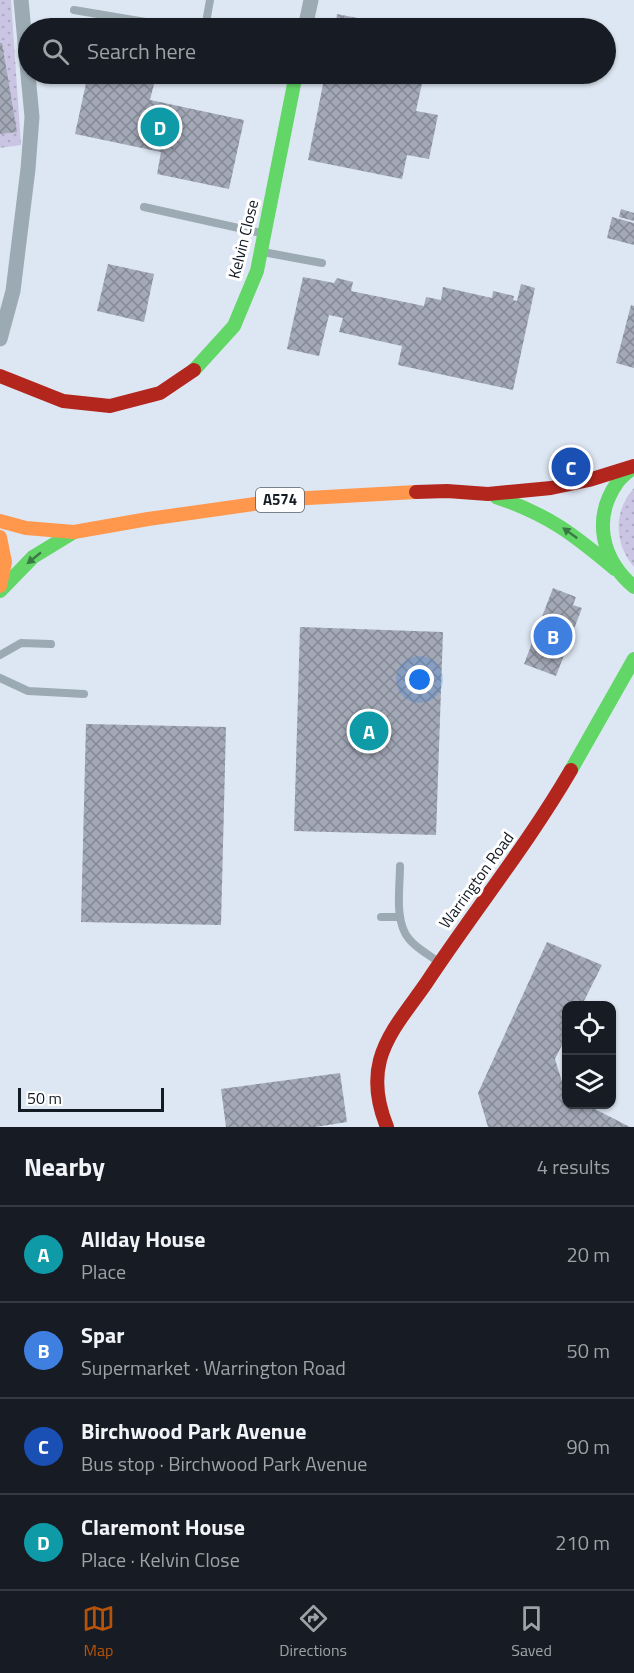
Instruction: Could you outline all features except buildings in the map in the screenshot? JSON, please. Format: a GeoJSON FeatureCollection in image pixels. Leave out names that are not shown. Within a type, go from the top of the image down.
{"type":"FeatureCollection","features":[{"type":"Feature","properties":{"kind":"main road","name":"Kelvin Close"},"geometry":{"type":"LineString","coordinates":[[0,376],[63,401],[110,406],[160,393],[199,366],[234,326],[257,271],[294,84]]}},
{"type":"Feature","properties":{"kind":"main road","name":"A574"},"geometry":{"type":"LineString","coordinates":[[0,521],[27,528],[74,532],[290,499],[402,492],[447,491],[488,494],[551,488],[634,467]]}},
{"type":"Feature","properties":{"kind":"main road","name":"A574"},"geometry":{"type":"LineString","coordinates":[[618,572],[607,554],[602,529],[606,505],[617,483],[634,467]]}},
{"type":"Feature","properties":{"kind":"main road","name":"A574"},"geometry":{"type":"LineString","coordinates":[[488,494],[526,507],[550,519],[572,534],[634,587]]}},
{"type":"Feature","properties":{"kind":"main road","name":"A574"},"geometry":{"type":"LineString","coordinates":[[0,591],[33,557],[74,532]]}},
{"type":"Feature","properties":{"kind":"main road"},"geometry":{"type":"LineString","coordinates":[[0,537],[6,558],[4,578],[0,586]]}},
{"type":"Feature","properties":{"kind":"main road","name":"Warrington Road"},"geometry":{"type":"LineString","coordinates":[[387,1127],[380,1113],[376,1094],[376,1078],[385,1046],[440,962],[529,838],[634,659]]}},
{"type":"Feature","properties":{"kind":"street"},"geometry":{"type":"LineString","coordinates":[[21,0],[23,18]]}},
{"type":"Feature","properties":{"kind":"street"},"geometry":{"type":"LineString","coordinates":[[307,18],[311,0]]}},
{"type":"Feature","properties":{"kind":"street"},"geometry":{"type":"LineString","coordinates":[[0,339],[13,291],[28,169],[32,117],[29,84]]}},
{"type":"Feature","properties":{"kind":"street"},"geometry":{"type":"LineString","coordinates":[[618,572],[634,598]]}},
{"type":"Feature","properties":{"kind":"lane"},"geometry":{"type":"LineString","coordinates":[[207,18],[210,0]]}},
{"type":"Feature","properties":{"kind":"lane"},"geometry":{"type":"LineString","coordinates":[[74,10],[122,18]]}},
{"type":"Feature","properties":{"kind":"lane"},"geometry":{"type":"LineString","coordinates":[[144,207],[265,234]]}},
{"type":"Feature","properties":{"kind":"lane"},"geometry":{"type":"LineString","coordinates":[[262,252],[321,263]]}},
{"type":"Feature","properties":{"kind":"lane"},"geometry":{"type":"LineString","coordinates":[[0,655],[21,643],[51,644]]}},
{"type":"Feature","properties":{"kind":"lane"},"geometry":{"type":"LineString","coordinates":[[0,678],[28,691],[84,694]]}},
{"type":"Feature","properties":{"kind":"lane"},"geometry":{"type":"LineString","coordinates":[[400,866],[400,917],[409,940],[440,962]]}},
{"type":"Feature","properties":{"kind":"lane"},"geometry":{"type":"LineString","coordinates":[[381,917],[400,917]]}},
{"type":"Feature","properties":{"kind":"shaded area"},"geometry":{"type":"Polygon","coordinates":[[[0,0],[11,0],[21,145],[0,148],[0,0]]]}},
{"type":"Feature","properties":{"kind":"shaded area"},"geometry":{"type":"Polygon","coordinates":[[[634,488],[634,567],[627,558],[620,538],[619,517],[627,497],[634,488]]]}},
{"type":"Feature","properties":{"kind":"traffic: fast"},"geometry":{"type":"LineString","coordinates":[[194,370],[234,326],[257,271],[294,84]]}},
{"type":"Feature","properties":{"kind":"traffic: fast"},"geometry":{"type":"LineString","coordinates":[[634,467],[619,481],[609,497],[603,525],[608,552],[614,564],[634,587]]}},
{"type":"Feature","properties":{"kind":"traffic: fast"},"geometry":{"type":"LineString","coordinates":[[496,497],[546,518],[615,569]]}},
{"type":"Feature","properties":{"kind":"traffic: fast"},"geometry":{"type":"LineString","coordinates":[[0,591],[33,557],[74,532]]}},
{"type":"Feature","properties":{"kind":"traffic: fast"},"geometry":{"type":"LineString","coordinates":[[571,770],[634,659]]}},
{"type":"Feature","properties":{"kind":"traffic: slow"},"geometry":{"type":"LineString","coordinates":[[0,521],[26,528],[74,532],[290,499],[416,492]]}},
{"type":"Feature","properties":{"kind":"traffic: slow"},"geometry":{"type":"LineString","coordinates":[[0,537],[5,562],[0,586]]}},
{"type":"Feature","properties":{"kind":"traffic: jam"},"geometry":{"type":"LineString","coordinates":[[0,376],[63,401],[110,406],[160,393],[194,370]]}},
{"type":"Feature","properties":{"kind":"traffic: jam"},"geometry":{"type":"LineString","coordinates":[[416,492],[447,491],[488,494],[551,488],[589,480],[634,466]]}},
{"type":"Feature","properties":{"kind":"traffic: jam"},"geometry":{"type":"LineString","coordinates":[[387,1127],[379,1102],[377,1077],[380,1060],[388,1039],[537,824],[571,770]]}},
{"type":"Feature","properties":{"kind":"place","name":"Claremont House"},"geometry":{"type":"Point","coordinates":[160,127]}},
{"type":"Feature","properties":{"kind":"place","name":"Birchwood Park Avenue"},"geometry":{"type":"Point","coordinates":[571,467]}},
{"type":"Feature","properties":{"kind":"place","name":"Spar"},"geometry":{"type":"Point","coordinates":[553,636]}},
{"type":"Feature","properties":{"kind":"place","name":"Allday House"},"geometry":{"type":"Point","coordinates":[369,731]}}]}
